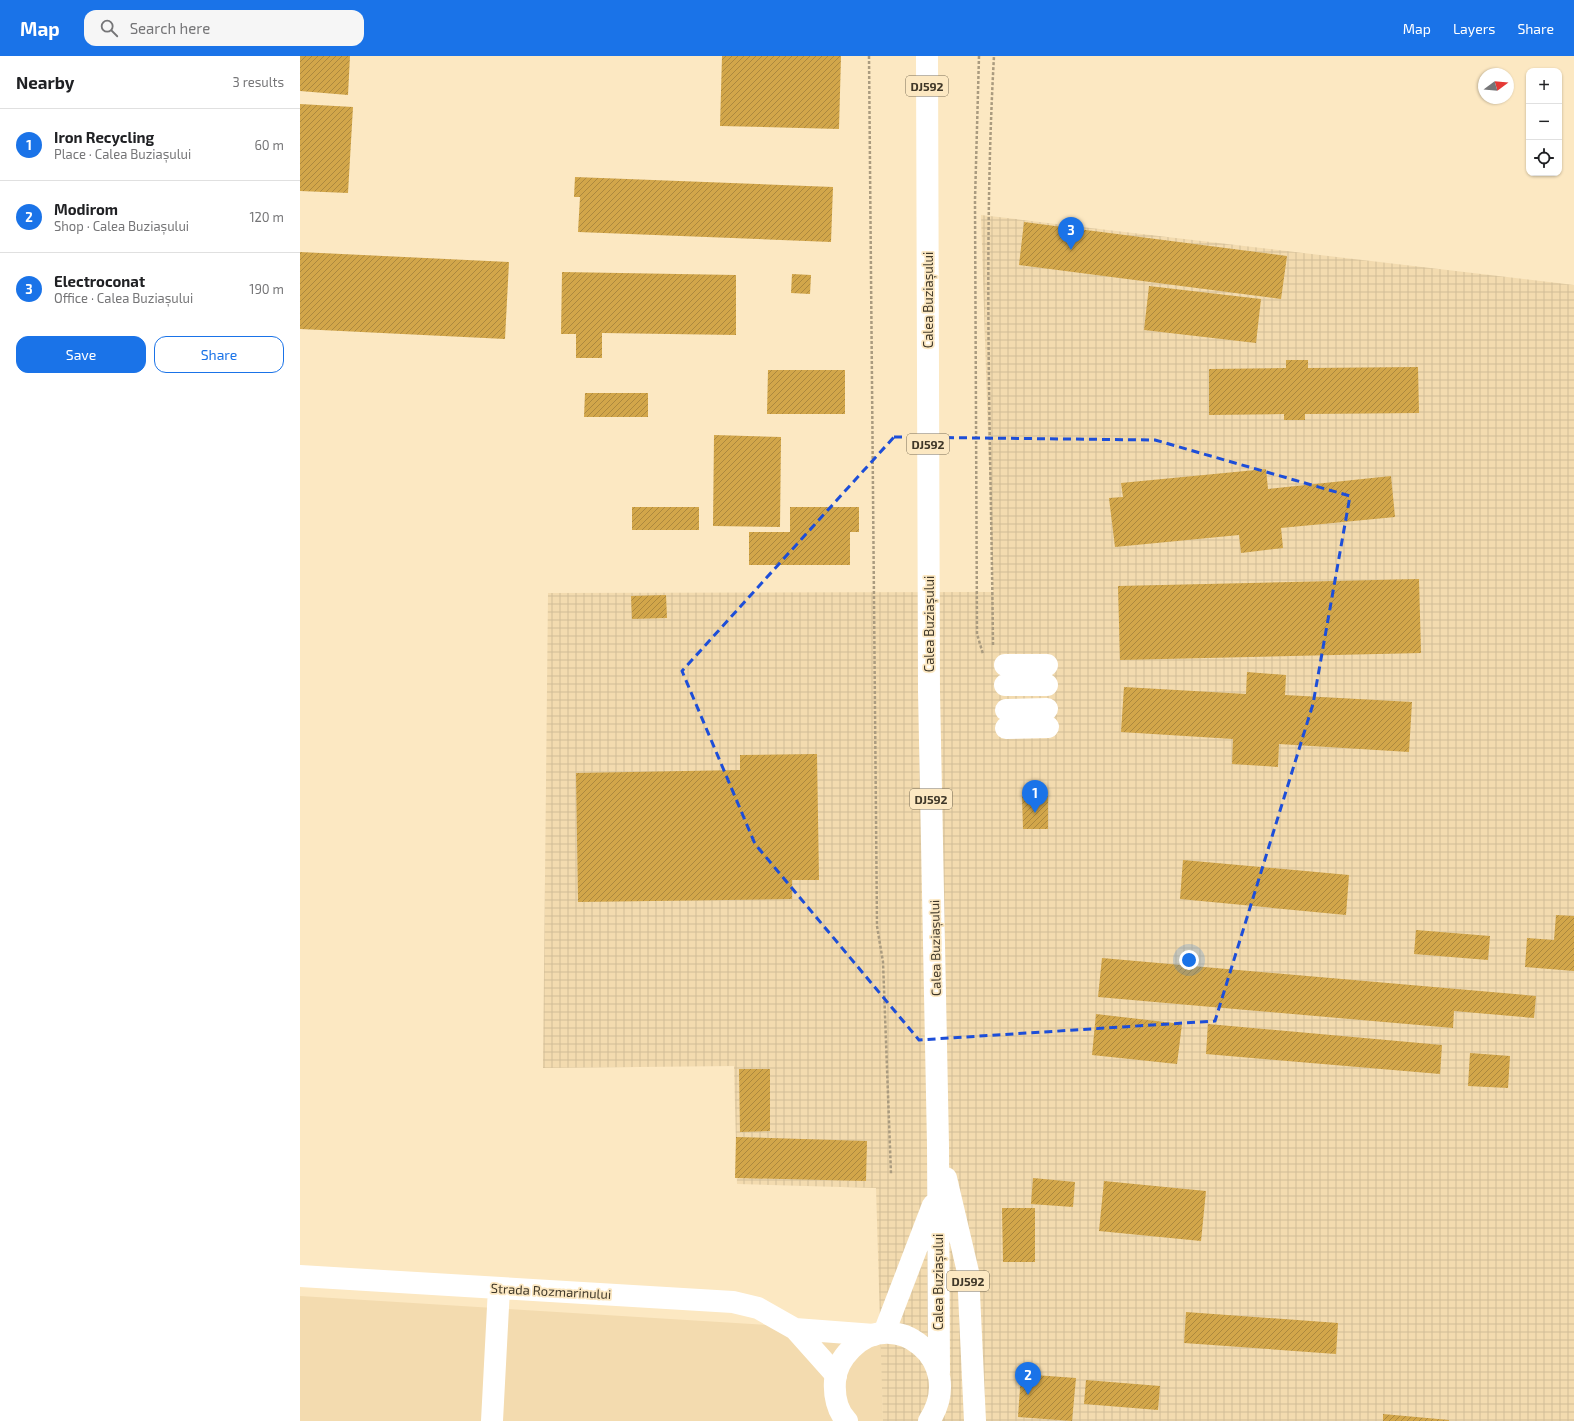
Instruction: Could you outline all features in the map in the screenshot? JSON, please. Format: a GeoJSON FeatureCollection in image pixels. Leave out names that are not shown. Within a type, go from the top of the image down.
{"type":"FeatureCollection","features":[{"type":"Feature","properties":{"kind":"main road","name":"Calea Buziașului"},"geometry":{"type":"LineString","coordinates":[[927,56],[929,704],[938,1145],[939,1372]]}},
{"type":"Feature","properties":{"kind":"main road"},"geometry":{"type":"LineString","coordinates":[[997,665],[1047,675]]}},
{"type":"Feature","properties":{"kind":"main road"},"geometry":{"type":"LineString","coordinates":[[1006,719],[1048,718]]}},
{"type":"Feature","properties":{"kind":"main road","name":"DJ592"},"geometry":{"type":"LineString","coordinates":[[938,1145],[968,1272],[975,1421]]}},
{"type":"Feature","properties":{"kind":"main road","name":"Calea Buziașului"},"geometry":{"type":"LineString","coordinates":[[879,1334],[938,1193]]}},
{"type":"Feature","properties":{"kind":"main road","name":"Strada Rozmarinului"},"geometry":{"type":"LineString","coordinates":[[300,1276],[734,1302],[758,1308],[795,1329],[836,1375]]}},
{"type":"Feature","properties":{"kind":"main road"},"geometry":{"type":"LineString","coordinates":[[492,1421],[499,1288]]}},
{"type":"Feature","properties":{"kind":"main road","name":"Strada Rozmarinului"},"geometry":{"type":"LineString","coordinates":[[795,1329],[879,1334]]}},
{"type":"Feature","properties":{"kind":"main road","name":"DJ592"},"geometry":{"type":"LineString","coordinates":[[879,1334],[902,1335],[918,1343],[931,1355],[939,1372],[941,1388],[935,1416]]}},
{"type":"Feature","properties":{"kind":"main road"},"geometry":{"type":"LineString","coordinates":[[847,1421],[838,1405],[835,1390],[836,1375],[843,1358],[856,1343],[879,1334]]}},
{"type":"Feature","properties":{"kind":"path"},"geometry":{"type":"LineString","coordinates":[[869,56],[877,926],[883,962],[891,1174]]}},
{"type":"Feature","properties":{"kind":"path"},"geometry":{"type":"LineString","coordinates":[[979,56],[975,200],[977,634],[997,665]]}},
{"type":"Feature","properties":{"kind":"path"},"geometry":{"type":"LineString","coordinates":[[994,56],[988,201],[990,523],[997,665]]}},
{"type":"Feature","properties":{"kind":"highlighted area"},"geometry":{"type":"Polygon","coordinates":[[[894,437],[1155,440],[1350,496],[1313,704],[1215,1021],[919,1040],[755,844],[682,671],[894,437]]]}},
{"type":"Feature","properties":{"kind":"shaded area"},"geometry":{"type":"Polygon","coordinates":[[[981,215],[1574,285],[1574,1421],[883,1421],[876,1188],[737,1184],[734,1066],[543,1068],[548,593],[993,592],[981,215]]]}},
{"type":"Feature","properties":{"kind":"shaded area"},"geometry":{"type":"Polygon","coordinates":[[[300,1296],[881,1332],[883,1421],[300,1421],[300,1296]]]}},
{"type":"Feature","properties":{"kind":"building"},"geometry":{"type":"Polygon","coordinates":[[[300,56],[350,56],[348,95],[300,91],[300,56]]]}},
{"type":"Feature","properties":{"kind":"building"},"geometry":{"type":"Polygon","coordinates":[[[722,56],[841,56],[839,129],[720,126],[722,56]]]}},
{"type":"Feature","properties":{"kind":"building"},"geometry":{"type":"Polygon","coordinates":[[[300,104],[353,107],[348,193],[300,191],[300,104]]]}},
{"type":"Feature","properties":{"kind":"building"},"geometry":{"type":"Polygon","coordinates":[[[575,177],[833,187],[831,242],[578,232],[580,197],[574,197],[575,177]]]}},
{"type":"Feature","properties":{"kind":"building"},"geometry":{"type":"Polygon","coordinates":[[[1024,222],[1287,256],[1281,299],[1019,265],[1024,222]]]}},
{"type":"Feature","properties":{"kind":"building"},"geometry":{"type":"Polygon","coordinates":[[[300,252],[509,262],[505,339],[300,329],[300,252]]]}},
{"type":"Feature","properties":{"kind":"building"},"geometry":{"type":"Polygon","coordinates":[[[562,272],[736,275],[736,335],[602,333],[602,358],[576,358],[576,334],[561,334],[562,272]]]}},
{"type":"Feature","properties":{"kind":"building"},"geometry":{"type":"Polygon","coordinates":[[[792,274],[811,275],[810,294],[791,293],[792,274]]]}},
{"type":"Feature","properties":{"kind":"building"},"geometry":{"type":"Polygon","coordinates":[[[1149,286],[1261,299],[1256,343],[1144,330],[1149,286]]]}},
{"type":"Feature","properties":{"kind":"building"},"geometry":{"type":"Polygon","coordinates":[[[1286,360],[1308,360],[1308,368],[1418,367],[1419,413],[1305,414],[1305,420],[1284,420],[1284,414],[1209,415],[1209,369],[1286,368],[1286,360]]]}},
{"type":"Feature","properties":{"kind":"building"},"geometry":{"type":"Polygon","coordinates":[[[768,370],[845,370],[845,414],[767,414],[768,370]]]}},
{"type":"Feature","properties":{"kind":"building"},"geometry":{"type":"Polygon","coordinates":[[[585,393],[648,393],[648,417],[584,417],[585,393]]]}},
{"type":"Feature","properties":{"kind":"building"},"geometry":{"type":"Polygon","coordinates":[[[714,435],[781,437],[780,527],[713,526],[714,435]]]}},
{"type":"Feature","properties":{"kind":"building"},"geometry":{"type":"Polygon","coordinates":[[[1266,469],[1268,489],[1391,476],[1395,517],[1281,528],[1283,548],[1241,553],[1239,535],[1115,547],[1109,498],[1123,497],[1121,483],[1266,469]]]}},
{"type":"Feature","properties":{"kind":"building"},"geometry":{"type":"Polygon","coordinates":[[[632,507],[699,507],[699,530],[632,530],[632,507]]]}},
{"type":"Feature","properties":{"kind":"building"},"geometry":{"type":"Polygon","coordinates":[[[790,507],[859,507],[859,532],[850,532],[850,565],[749,565],[749,532],[790,532],[790,507]]]}},
{"type":"Feature","properties":{"kind":"building"},"geometry":{"type":"Polygon","coordinates":[[[1419,579],[1421,653],[1120,660],[1118,586],[1419,579]]]}},
{"type":"Feature","properties":{"kind":"building"},"geometry":{"type":"Polygon","coordinates":[[[666,595],[667,618],[632,619],[631,596],[666,595]]]}},
{"type":"Feature","properties":{"kind":"building"},"geometry":{"type":"Polygon","coordinates":[[[1247,672],[1286,675],[1285,695],[1412,702],[1409,752],[1279,744],[1278,767],[1232,764],[1233,739],[1121,732],[1124,687],[1246,694],[1247,672]]]}},
{"type":"Feature","properties":{"kind":"building"},"geometry":{"type":"Polygon","coordinates":[[[817,754],[819,880],[792,880],[792,899],[578,902],[576,773],[740,770],[740,755],[817,754]]]}},
{"type":"Feature","properties":{"kind":"building"},"geometry":{"type":"Polygon","coordinates":[[[1022,796],[1048,796],[1048,829],[1023,829],[1022,796]]]}},
{"type":"Feature","properties":{"kind":"building"},"geometry":{"type":"Polygon","coordinates":[[[1183,860],[1349,875],[1346,915],[1180,899],[1183,860]]]}},
{"type":"Feature","properties":{"kind":"building"},"geometry":{"type":"Polygon","coordinates":[[[1556,915],[1574,916],[1574,971],[1525,967],[1527,938],[1554,940],[1556,915]]]}},
{"type":"Feature","properties":{"kind":"building"},"geometry":{"type":"Polygon","coordinates":[[[1416,930],[1490,936],[1488,960],[1414,954],[1416,930]]]}},
{"type":"Feature","properties":{"kind":"building"},"geometry":{"type":"Polygon","coordinates":[[[1102,958],[1536,996],[1534,1018],[1454,1011],[1453,1028],[1098,997],[1102,958]]]}},
{"type":"Feature","properties":{"kind":"building"},"geometry":{"type":"Polygon","coordinates":[[[1096,1014],[1182,1024],[1177,1064],[1092,1055],[1096,1014]]]}},
{"type":"Feature","properties":{"kind":"building"},"geometry":{"type":"Polygon","coordinates":[[[1208,1024],[1442,1045],[1440,1074],[1206,1054],[1208,1024]]]}},
{"type":"Feature","properties":{"kind":"building"},"geometry":{"type":"Polygon","coordinates":[[[1470,1053],[1510,1056],[1508,1088],[1468,1086],[1470,1053]]]}},
{"type":"Feature","properties":{"kind":"building"},"geometry":{"type":"Polygon","coordinates":[[[739,1069],[770,1069],[770,1131],[740,1132],[739,1069]]]}},
{"type":"Feature","properties":{"kind":"building"},"geometry":{"type":"Polygon","coordinates":[[[736,1137],[867,1141],[866,1181],[735,1178],[736,1137]]]}},
{"type":"Feature","properties":{"kind":"building"},"geometry":{"type":"Polygon","coordinates":[[[1033,1178],[1075,1182],[1073,1207],[1031,1204],[1033,1178]]]}},
{"type":"Feature","properties":{"kind":"building"},"geometry":{"type":"Polygon","coordinates":[[[1104,1181],[1206,1191],[1201,1241],[1099,1231],[1104,1181]]]}},
{"type":"Feature","properties":{"kind":"building"},"geometry":{"type":"Polygon","coordinates":[[[1002,1208],[1035,1208],[1035,1262],[1003,1262],[1002,1208]]]}},
{"type":"Feature","properties":{"kind":"building"},"geometry":{"type":"Polygon","coordinates":[[[1186,1312],[1338,1323],[1336,1354],[1184,1343],[1186,1312]]]}},
{"type":"Feature","properties":{"kind":"building"},"geometry":{"type":"Polygon","coordinates":[[[1021,1374],[1076,1378],[1072,1421],[1018,1417],[1021,1374]]]}},
{"type":"Feature","properties":{"kind":"building"},"geometry":{"type":"Polygon","coordinates":[[[1086,1380],[1160,1386],[1158,1410],[1084,1404],[1086,1380]]]}},
{"type":"Feature","properties":{"kind":"building"},"geometry":{"type":"Polygon","coordinates":[[[1383,1414],[1449,1420],[1449,1421],[1383,1421],[1383,1414]]]}},
{"type":"Feature","properties":{"kind":"place","name":"Electroconat"},"geometry":{"type":"Point","coordinates":[1071,250]}},
{"type":"Feature","properties":{"kind":"place","name":"Iron Recycling"},"geometry":{"type":"Point","coordinates":[1035,813]}},
{"type":"Feature","properties":{"kind":"place","name":"Modirom"},"geometry":{"type":"Point","coordinates":[1028,1395]}}]}
